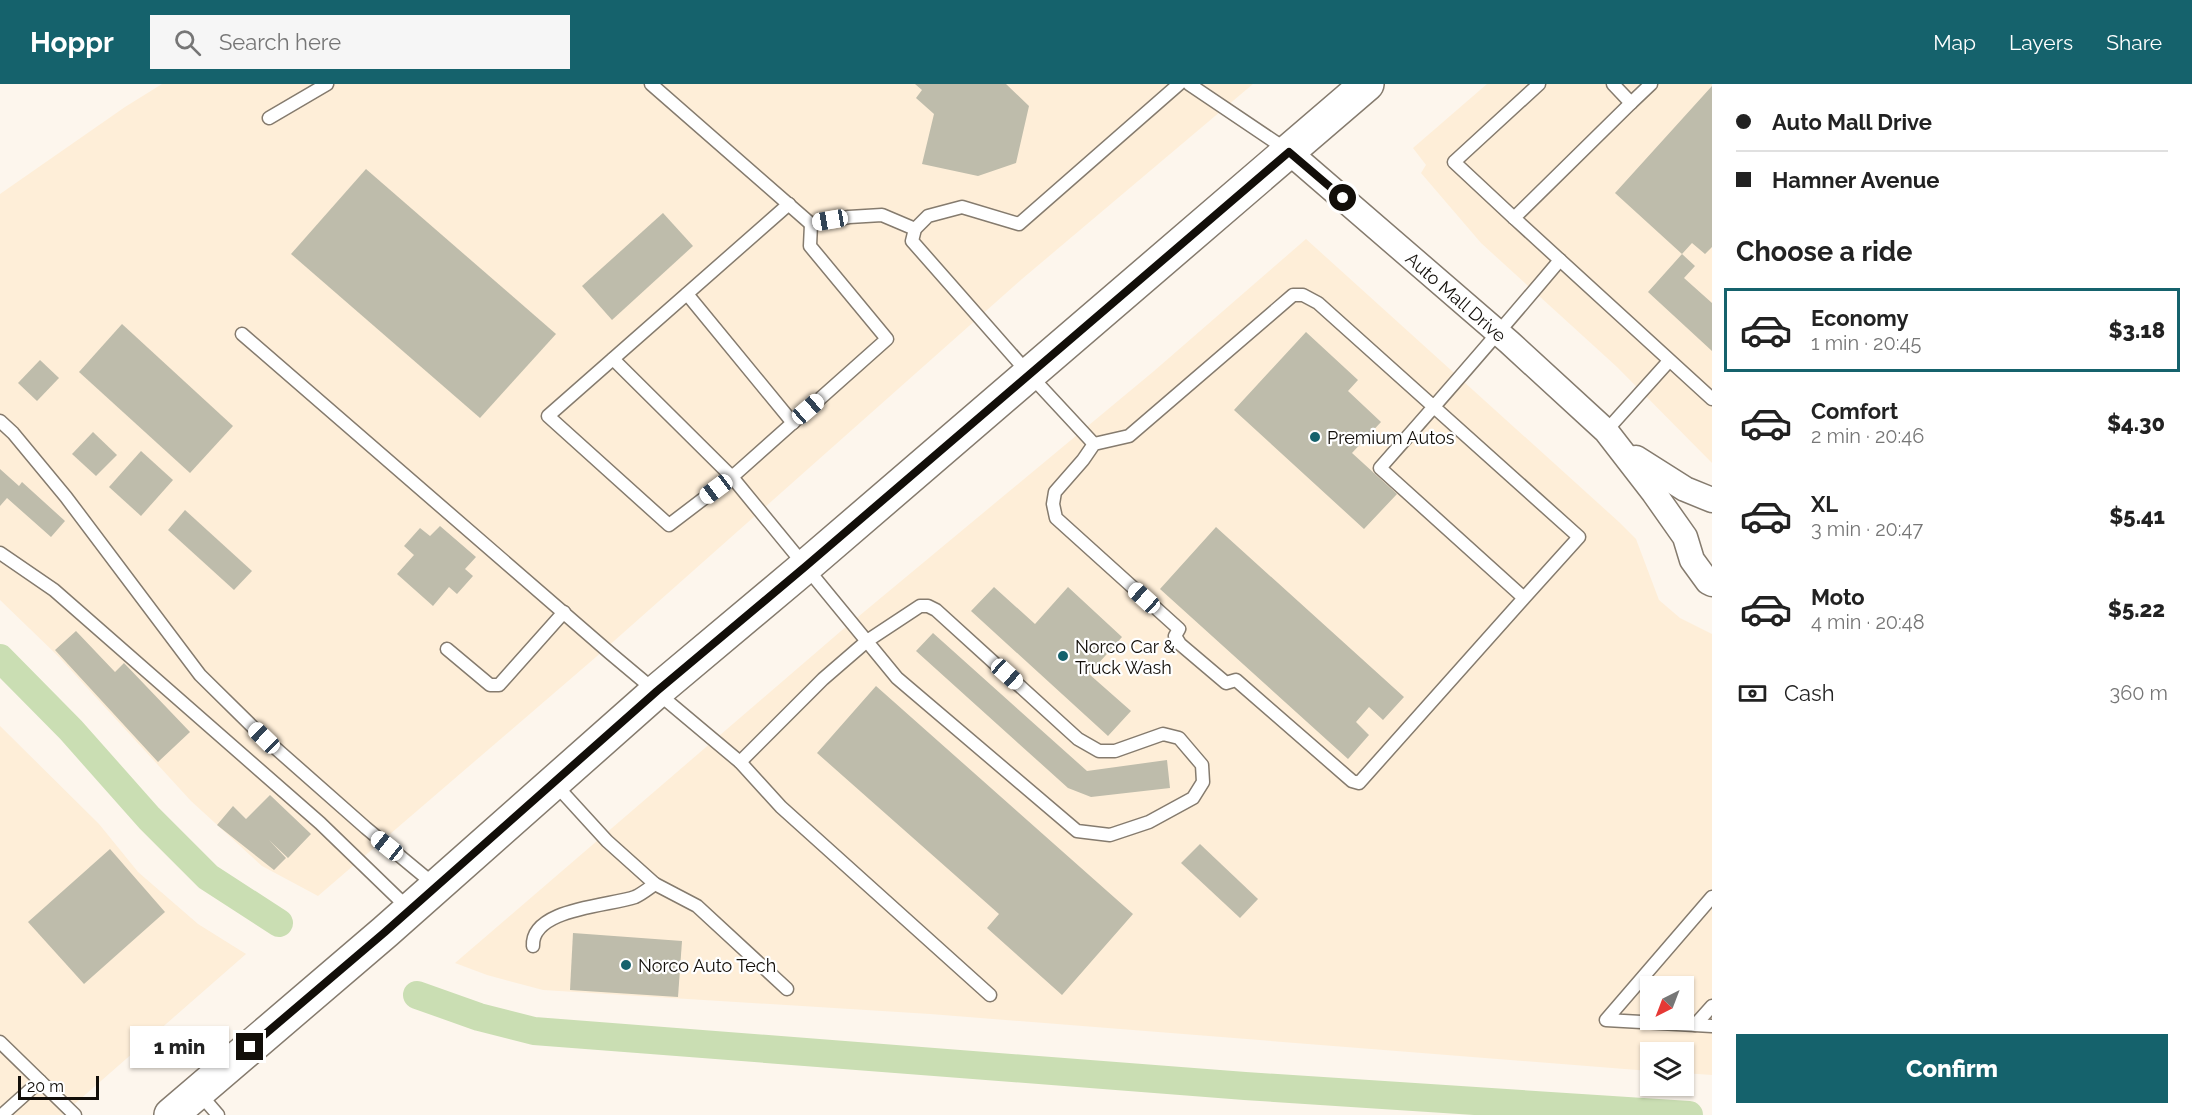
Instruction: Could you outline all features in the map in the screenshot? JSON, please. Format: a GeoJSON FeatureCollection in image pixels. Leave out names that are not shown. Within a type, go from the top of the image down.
{"type":"FeatureCollection","features":[{"type":"Feature","properties":{"kind":"main road"},"geometry":{"type":"LineString","coordinates":[[171,1115],[208,1103],[313,993],[657,691],[806,566],[1367,84]]}},
{"type":"Feature","properties":{"kind":"street","name":"Auto Mall Drive"},"geometry":{"type":"LineString","coordinates":[[1289,152],[1498,333],[1612,439],[1685,489],[1712,500]]}},
{"type":"Feature","properties":{"kind":"street","name":"Auto Mall Drive"},"geometry":{"type":"LineString","coordinates":[[1612,439],[1685,537],[1692,560],[1712,584]]}},
{"type":"Feature","properties":{"kind":"lane"},"geometry":{"type":"LineString","coordinates":[[269,118],[327,84]]}},
{"type":"Feature","properties":{"kind":"lane"},"geometry":{"type":"LineString","coordinates":[[651,84],[811,224]]}},
{"type":"Feature","properties":{"kind":"lane"},"geometry":{"type":"LineString","coordinates":[[1094,444],[912,241],[915,229],[928,216],[962,207],[1019,224],[1179,84]]}},
{"type":"Feature","properties":{"kind":"lane"},"geometry":{"type":"LineString","coordinates":[[1188,84],[1289,152]]}},
{"type":"Feature","properties":{"kind":"lane"},"geometry":{"type":"LineString","coordinates":[[1539,84],[1454,162],[1712,399]]}},
{"type":"Feature","properties":{"kind":"lane"},"geometry":{"type":"LineString","coordinates":[[1613,84],[1631,103]]}},
{"type":"Feature","properties":{"kind":"lane"},"geometry":{"type":"LineString","coordinates":[[1514,218],[1651,84]]}},
{"type":"Feature","properties":{"kind":"lane"},"geometry":{"type":"LineString","coordinates":[[789,204],[548,416],[669,525],[732,477],[887,339],[810,246],[811,224]]}},
{"type":"Feature","properties":{"kind":"lane"},"geometry":{"type":"LineString","coordinates":[[811,224],[849,217],[882,215],[915,229]]}},
{"type":"Feature","properties":{"kind":"lane"},"geometry":{"type":"LineString","coordinates":[[1524,598],[1380,468],[1560,260]]}},
{"type":"Feature","properties":{"kind":"lane"},"geometry":{"type":"LineString","coordinates":[[687,294],[793,423]]}},
{"type":"Feature","properties":{"kind":"lane"},"geometry":{"type":"LineString","coordinates":[[1293,295],[1303,295],[1318,303],[1579,537],[1359,783],[1352,781],[1236,680],[1226,683],[1180,644],[1175,636],[1179,629],[1056,518],[1053,504],[1055,492],[1094,444],[1129,436],[1293,295]]}},
{"type":"Feature","properties":{"kind":"lane"},"geometry":{"type":"LineString","coordinates":[[242,334],[740,762],[781,807],[990,995]]}},
{"type":"Feature","properties":{"kind":"lane"},"geometry":{"type":"LineString","coordinates":[[613,359],[732,477],[806,566],[867,641],[897,678],[1077,831],[1110,836],[1149,822],[1193,798],[1203,782],[1202,765],[1179,738],[1163,734],[1115,751],[1099,751],[1078,739],[936,610],[928,606],[920,606],[867,641],[823,679],[740,762]]}},
{"type":"Feature","properties":{"kind":"lane"},"geometry":{"type":"LineString","coordinates":[[1612,439],[1669,360]]}},
{"type":"Feature","properties":{"kind":"lane"},"geometry":{"type":"LineString","coordinates":[[0,421],[13,433],[66,497],[200,675],[264,738],[366,828],[437,886]]}},
{"type":"Feature","properties":{"kind":"lane"},"geometry":{"type":"LineString","coordinates":[[0,553],[54,590],[320,823],[410,910]]}},
{"type":"Feature","properties":{"kind":"lane"},"geometry":{"type":"LineString","coordinates":[[447,649],[490,685],[499,684],[564,612]]}},
{"type":"Feature","properties":{"kind":"lane"},"geometry":{"type":"LineString","coordinates":[[553,783],[607,841],[655,884],[697,906],[787,989]]}},
{"type":"Feature","properties":{"kind":"lane"},"geometry":{"type":"LineString","coordinates":[[533,946],[533,940],[543,925],[573,910],[637,897],[655,884]]}},
{"type":"Feature","properties":{"kind":"lane"},"geometry":{"type":"LineString","coordinates":[[1712,897],[1606,1020],[1712,1026]]}},
{"type":"Feature","properties":{"kind":"lane"},"geometry":{"type":"LineString","coordinates":[[1695,1025],[1712,1006]]}},
{"type":"Feature","properties":{"kind":"lane"},"geometry":{"type":"LineString","coordinates":[[0,1042],[75,1115]]}},
{"type":"Feature","properties":{"kind":"lane"},"geometry":{"type":"LineString","coordinates":[[2,1115],[40,1081]]}},
{"type":"Feature","properties":{"kind":"shaded area"},"geometry":{"type":"Polygon","coordinates":[[[162,84],[1253,84],[1022,279],[596,657],[318,896],[262,866],[191,801],[59,657],[0,600],[0,194],[162,84]]]}},
{"type":"Feature","properties":{"kind":"shaded area"},"geometry":{"type":"Polygon","coordinates":[[[1487,84],[1712,84],[1712,463],[1617,367],[1481,243],[1421,173],[1426,165],[1413,148],[1487,84]]]}},
{"type":"Feature","properties":{"kind":"shaded area"},"geometry":{"type":"Polygon","coordinates":[[[1306,239],[1619,522],[1636,539],[1659,600],[1680,618],[1712,634],[1712,1075],[1694,1074],[1694,1042],[1640,1042],[1640,1070],[930,1014],[543,990],[487,975],[455,963],[841,631],[1154,371],[1306,239]]]}},
{"type":"Feature","properties":{"kind":"shaded area"},"geometry":{"type":"Polygon","coordinates":[[[0,726],[99,824],[138,872],[198,924],[246,954],[62,1115],[0,1115],[0,726]]]}},
{"type":"Feature","properties":{"kind":"building"},"geometry":{"type":"Polygon","coordinates":[[[915,84],[1006,84],[1029,106],[1016,163],[978,176],[922,164],[934,114],[916,98],[922,90],[915,84]]]}},
{"type":"Feature","properties":{"kind":"building"},"geometry":{"type":"Polygon","coordinates":[[[1712,86],[1712,247],[1705,254],[1692,243],[1682,254],[1615,193],[1712,86]]]}},
{"type":"Feature","properties":{"kind":"building"},"geometry":{"type":"Polygon","coordinates":[[[366,169],[556,334],[480,418],[291,254],[366,169]]]}},
{"type":"Feature","properties":{"kind":"building"},"geometry":{"type":"Polygon","coordinates":[[[663,213],[693,246],[612,320],[582,286],[663,213]]]}},
{"type":"Feature","properties":{"kind":"building"},"geometry":{"type":"Polygon","coordinates":[[[1682,254],[1695,266],[1684,278],[1712,303],[1712,351],[1648,292],[1682,254]]]}},
{"type":"Feature","properties":{"kind":"building"},"geometry":{"type":"Polygon","coordinates":[[[122,324],[233,426],[190,473],[79,372],[122,324]]]}},
{"type":"Feature","properties":{"kind":"building","name":"Premium Autos"},"geometry":{"type":"Polygon","coordinates":[[[1306,332],[1358,380],[1348,391],[1381,422],[1352,453],[1397,494],[1364,529],[1234,410],[1306,332]]]}},
{"type":"Feature","properties":{"kind":"building"},"geometry":{"type":"Polygon","coordinates":[[[40,360],[59,378],[37,401],[18,383],[40,360]]]}},
{"type":"Feature","properties":{"kind":"building"},"geometry":{"type":"Polygon","coordinates":[[[93,432],[117,455],[96,476],[72,454],[93,432]]]}},
{"type":"Feature","properties":{"kind":"building"},"geometry":{"type":"Polygon","coordinates":[[[141,451],[173,480],[141,516],[109,487],[141,451]]]}},
{"type":"Feature","properties":{"kind":"building"},"geometry":{"type":"Polygon","coordinates":[[[0,469],[19,486],[22,482],[65,521],[51,537],[7,498],[0,506],[0,469]]]}},
{"type":"Feature","properties":{"kind":"building"},"geometry":{"type":"Polygon","coordinates":[[[185,510],[252,571],[234,590],[168,530],[185,510]]]}},
{"type":"Feature","properties":{"kind":"building"},"geometry":{"type":"Polygon","coordinates":[[[440,526],[476,557],[465,569],[473,576],[457,594],[449,587],[433,606],[397,574],[414,555],[404,546],[420,528],[430,536],[440,526]]]}},
{"type":"Feature","properties":{"kind":"building"},"geometry":{"type":"Polygon","coordinates":[[[1216,527],[1404,697],[1383,720],[1369,707],[1356,722],[1369,735],[1348,759],[1160,589],[1216,527]]]}},
{"type":"Feature","properties":{"kind":"building","name":"Norco Car & Truck Wash"},"geometry":{"type":"Polygon","coordinates":[[[994,587],[1035,624],[1068,587],[1122,637],[1089,674],[1131,711],[1108,736],[971,611],[994,587]]]}},
{"type":"Feature","properties":{"kind":"building"},"geometry":{"type":"Polygon","coordinates":[[[76,631],[115,672],[124,663],[190,732],[158,762],[55,650],[76,631]]]}},
{"type":"Feature","properties":{"kind":"building"},"geometry":{"type":"Polygon","coordinates":[[[933,633],[1087,771],[1167,760],[1170,788],[1091,797],[1068,788],[916,651],[933,633]]]}},
{"type":"Feature","properties":{"kind":"building"},"geometry":{"type":"Polygon","coordinates":[[[876,686],[1133,914],[1062,995],[987,928],[999,914],[817,753],[876,686]]]}},
{"type":"Feature","properties":{"kind":"building"},"geometry":{"type":"Polygon","coordinates":[[[270,795],[311,834],[288,858],[269,840],[286,858],[274,870],[217,825],[233,806],[246,819],[270,795]]]}},
{"type":"Feature","properties":{"kind":"building"},"geometry":{"type":"Polygon","coordinates":[[[1200,844],[1258,899],[1240,918],[1181,863],[1200,844]]]}},
{"type":"Feature","properties":{"kind":"building"},"geometry":{"type":"Polygon","coordinates":[[[110,849],[165,912],[84,984],[28,922],[110,849]]]}},
{"type":"Feature","properties":{"kind":"building","name":"Norco Auto Tech"},"geometry":{"type":"Polygon","coordinates":[[[573,933],[682,941],[678,997],[570,990],[573,933]]]}},
{"type":"Feature","properties":{"kind":"waterway"},"geometry":{"type":"LineString","coordinates":[[0,658],[71,730],[149,818],[208,877],[279,923]]}},
{"type":"Feature","properties":{"kind":"waterway"},"geometry":{"type":"LineString","coordinates":[[417,995],[479,1017],[534,1031],[1245,1086],[1689,1115]]}},
{"type":"Feature","properties":{"kind":"place","name":"Premium Autos"},"geometry":{"type":"Point","coordinates":[1315,437]}},
{"type":"Feature","properties":{"kind":"place","name":"Norco Car & Truck Wash"},"geometry":{"type":"Point","coordinates":[1063,656]}},
{"type":"Feature","properties":{"kind":"place","name":"Norco Auto Tech"},"geometry":{"type":"Point","coordinates":[626,965]}},
{"type":"Feature","properties":{"kind":"route"},"geometry":{"type":"LineString","coordinates":[[250,1047],[385,932],[657,691],[1289,152],[1343,198]]}}]}
